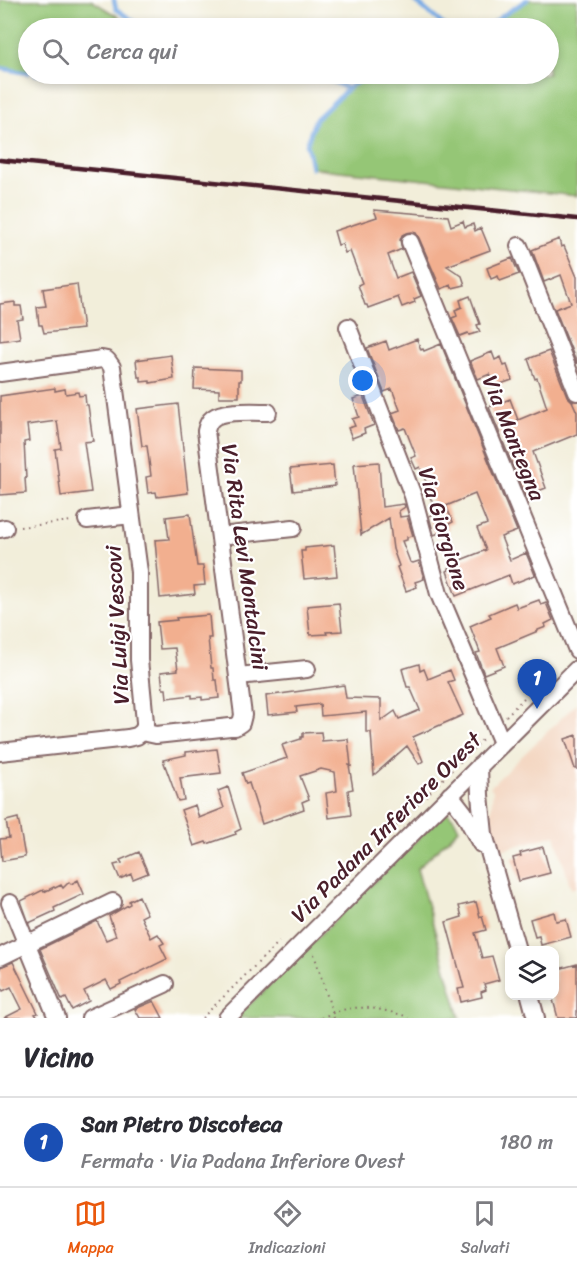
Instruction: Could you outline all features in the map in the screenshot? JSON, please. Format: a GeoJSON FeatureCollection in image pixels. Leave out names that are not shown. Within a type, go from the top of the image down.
{"type":"FeatureCollection","features":[{"type":"Feature","properties":{"kind":"street","name":"Via Mantegna"},"geometry":{"type":"LineString","coordinates":[[410,242],[577,650]]}},
{"type":"Feature","properties":{"kind":"street"},"geometry":{"type":"LineString","coordinates":[[519,246],[577,392]]}},
{"type":"Feature","properties":{"kind":"street","name":"Via Giorgione"},"geometry":{"type":"LineString","coordinates":[[348,327],[413,496],[439,594],[502,743]]}},
{"type":"Feature","properties":{"kind":"street","name":"Via Luigi Vescovi"},"geometry":{"type":"LineString","coordinates":[[0,373],[102,359],[110,363],[139,572],[139,660],[145,722],[142,732]]}},
{"type":"Feature","properties":{"kind":"street","name":"Via Rita Levi Montalcini"},"geometry":{"type":"LineString","coordinates":[[142,732],[156,735],[235,727],[241,723],[243,715],[206,431],[214,417],[222,414],[268,412]]}},
{"type":"Feature","properties":{"kind":"street","name":"Via Luigi Vescovi"},"geometry":{"type":"LineString","coordinates":[[87,519],[131,515]]}},
{"type":"Feature","properties":{"kind":"street"},"geometry":{"type":"LineString","coordinates":[[220,536],[293,528]]}},
{"type":"Feature","properties":{"kind":"street"},"geometry":{"type":"LineString","coordinates":[[238,676],[307,669]]}},
{"type":"Feature","properties":{"kind":"street","name":"Via Padana Inferiore Ovest"},"geometry":{"type":"LineString","coordinates":[[227,1018],[577,669]]}},
{"type":"Feature","properties":{"kind":"street"},"geometry":{"type":"LineString","coordinates":[[0,752],[128,738],[142,732]]}},
{"type":"Feature","properties":{"kind":"street"},"geometry":{"type":"LineString","coordinates":[[479,766],[482,819],[516,946]]}},
{"type":"Feature","properties":{"kind":"street"},"geometry":{"type":"LineString","coordinates":[[450,795],[464,813],[492,863]]}},
{"type":"Feature","properties":{"kind":"street"},"geometry":{"type":"LineString","coordinates":[[0,957],[113,902]]}},
{"type":"Feature","properties":{"kind":"street"},"geometry":{"type":"LineString","coordinates":[[10,903],[57,1018]]}},
{"type":"Feature","properties":{"kind":"street"},"geometry":{"type":"LineString","coordinates":[[90,1018],[165,984]]}},
{"type":"Feature","properties":{"kind":"street"},"geometry":{"type":"LineString","coordinates":[[531,1000],[536,1018]]}},
{"type":"Feature","properties":{"kind":"path","name":"Via Luigi Vescovi"},"geometry":{"type":"LineString","coordinates":[[3,528],[87,519]]}},
{"type":"Feature","properties":{"kind":"path"},"geometry":{"type":"LineString","coordinates":[[358,864],[535,688]]}},
{"type":"Feature","properties":{"kind":"path"},"geometry":{"type":"LineString","coordinates":[[308,937],[334,1018]]}},
{"type":"Feature","properties":{"kind":"path"},"geometry":{"type":"LineString","coordinates":[[202,1018],[279,943]]}},
{"type":"Feature","properties":{"kind":"path"},"geometry":{"type":"LineString","coordinates":[[321,1018],[333,1012],[360,1006],[404,1015],[408,1018]]}},
{"type":"Feature","properties":{"kind":"shaded area"},"geometry":{"type":"Polygon","coordinates":[[[577,703],[577,887],[571,889],[555,835],[498,851],[490,820],[493,790],[490,787],[577,703]]]}},
{"type":"Feature","properties":{"kind":"green space"},"geometry":{"type":"Polygon","coordinates":[[[0,0],[91,0],[121,18],[18,18],[18,71],[0,68],[0,0]]]}},
{"type":"Feature","properties":{"kind":"green space"},"geometry":{"type":"Polygon","coordinates":[[[527,0],[577,0],[577,196],[312,168],[307,144],[315,120],[348,89],[357,84],[559,84],[559,18],[500,18],[527,0]]]}},
{"type":"Feature","properties":{"kind":"green space"},"geometry":{"type":"Polygon","coordinates":[[[446,811],[454,819],[459,829],[417,869],[460,1018],[236,1018],[446,811]]]}},
{"type":"Feature","properties":{"kind":"building"},"geometry":{"type":"Polygon","coordinates":[[[374,210],[448,216],[451,226],[463,221],[465,227],[473,224],[475,231],[481,228],[490,250],[447,266],[462,276],[465,285],[452,288],[451,285],[441,289],[416,233],[406,233],[400,240],[402,249],[388,255],[396,278],[411,272],[421,296],[414,299],[415,302],[402,307],[398,297],[368,308],[358,285],[362,283],[350,251],[345,253],[342,244],[338,245],[334,231],[377,217],[374,210]]]}},
{"type":"Feature","properties":{"kind":"building"},"geometry":{"type":"Polygon","coordinates":[[[559,239],[577,277],[577,364],[555,309],[571,303],[561,275],[544,282],[532,250],[559,239]]]}},
{"type":"Feature","properties":{"kind":"building"},"geometry":{"type":"Polygon","coordinates":[[[512,258],[519,274],[500,281],[498,276],[491,279],[487,268],[512,258]]]}},
{"type":"Feature","properties":{"kind":"building"},"geometry":{"type":"Polygon","coordinates":[[[77,284],[83,329],[44,333],[42,325],[39,325],[37,307],[46,306],[43,289],[77,284]]]}},
{"type":"Feature","properties":{"kind":"building"},"geometry":{"type":"Polygon","coordinates":[[[470,296],[480,324],[477,325],[480,332],[460,336],[452,318],[457,316],[455,310],[462,307],[460,300],[470,296]]]}},
{"type":"Feature","properties":{"kind":"building"},"geometry":{"type":"Polygon","coordinates":[[[15,302],[15,306],[21,306],[23,319],[17,320],[20,338],[0,341],[0,304],[15,302]]]}},
{"type":"Feature","properties":{"kind":"building"},"geometry":{"type":"Polygon","coordinates":[[[417,339],[421,350],[424,351],[441,344],[517,531],[501,537],[510,560],[526,553],[535,575],[512,584],[509,575],[456,596],[447,571],[454,566],[453,563],[486,550],[477,528],[487,524],[475,494],[446,506],[453,522],[447,525],[449,529],[434,535],[429,516],[437,513],[427,490],[429,489],[420,467],[416,469],[411,458],[416,456],[405,428],[399,430],[392,413],[400,410],[392,389],[384,392],[367,348],[386,341],[389,350],[417,339]]]}},
{"type":"Feature","properties":{"kind":"building"},"geometry":{"type":"Polygon","coordinates":[[[549,351],[567,396],[577,412],[577,434],[533,452],[546,488],[525,496],[489,407],[510,399],[518,420],[547,408],[528,359],[549,351]]]}},
{"type":"Feature","properties":{"kind":"building"},"geometry":{"type":"Polygon","coordinates":[[[492,352],[495,360],[501,357],[504,366],[507,365],[512,380],[495,386],[490,374],[478,379],[470,361],[492,352]]]}},
{"type":"Feature","properties":{"kind":"building"},"geometry":{"type":"Polygon","coordinates":[[[171,355],[174,379],[150,383],[150,381],[141,382],[141,377],[138,377],[136,360],[171,355]]]}},
{"type":"Feature","properties":{"kind":"building"},"geometry":{"type":"Polygon","coordinates":[[[195,368],[241,370],[239,397],[219,397],[219,390],[194,389],[195,368]]]}},
{"type":"Feature","properties":{"kind":"building"},"geometry":{"type":"Polygon","coordinates":[[[55,388],[55,391],[65,389],[66,394],[78,392],[79,396],[85,395],[93,441],[84,442],[91,492],[61,496],[55,449],[61,448],[57,421],[27,425],[29,441],[24,442],[26,493],[0,495],[0,396],[55,388]]]}},
{"type":"Feature","properties":{"kind":"building"},"geometry":{"type":"Polygon","coordinates":[[[363,396],[374,425],[364,429],[365,433],[352,438],[348,428],[355,426],[352,419],[359,417],[353,399],[363,396]]]}},
{"type":"Feature","properties":{"kind":"building"},"geometry":{"type":"Polygon","coordinates":[[[178,404],[188,493],[157,497],[156,492],[148,493],[146,477],[151,476],[147,446],[142,446],[137,409],[178,404]]]}},
{"type":"Feature","properties":{"kind":"building"},"geometry":{"type":"Polygon","coordinates":[[[379,462],[382,507],[404,504],[405,507],[399,511],[400,517],[407,516],[413,536],[402,541],[410,562],[419,561],[424,579],[415,582],[417,587],[406,591],[397,567],[399,566],[393,549],[389,518],[361,535],[354,464],[379,462]]]}},
{"type":"Feature","properties":{"kind":"building"},"geometry":{"type":"Polygon","coordinates":[[[333,465],[335,486],[293,491],[290,469],[333,465]]]}},
{"type":"Feature","properties":{"kind":"building"},"geometry":{"type":"Polygon","coordinates":[[[190,514],[197,566],[203,566],[205,585],[194,586],[195,594],[160,598],[155,540],[169,539],[166,517],[190,514]]]}},
{"type":"Feature","properties":{"kind":"building"},"geometry":{"type":"Polygon","coordinates":[[[334,545],[337,576],[304,579],[301,551],[305,551],[305,548],[334,545]]]}},
{"type":"Feature","properties":{"kind":"building"},"geometry":{"type":"Polygon","coordinates":[[[539,600],[541,605],[546,603],[553,620],[538,631],[497,648],[504,666],[484,674],[476,653],[480,652],[470,626],[491,617],[489,614],[515,603],[517,608],[539,600]]]}},
{"type":"Feature","properties":{"kind":"building"},"geometry":{"type":"Polygon","coordinates":[[[339,603],[342,631],[310,635],[307,606],[339,603]]]}},
{"type":"Feature","properties":{"kind":"building"},"geometry":{"type":"Polygon","coordinates":[[[209,615],[211,638],[208,638],[211,668],[213,668],[214,680],[217,680],[219,698],[202,700],[202,697],[192,698],[192,695],[167,698],[166,689],[163,689],[161,672],[178,670],[175,648],[160,649],[157,622],[209,615]]]}},
{"type":"Feature","properties":{"kind":"building"},"geometry":{"type":"Polygon","coordinates":[[[419,664],[420,671],[424,669],[428,679],[450,670],[454,680],[448,682],[463,715],[413,737],[423,761],[419,764],[407,746],[374,775],[371,732],[366,732],[366,712],[321,716],[320,704],[296,707],[297,712],[268,715],[266,696],[344,685],[346,698],[381,699],[381,721],[395,711],[399,719],[420,710],[410,687],[407,687],[402,669],[419,664]]]}},
{"type":"Feature","properties":{"kind":"building"},"geometry":{"type":"Polygon","coordinates":[[[321,732],[322,741],[348,739],[353,789],[348,790],[351,815],[329,818],[326,793],[337,791],[335,772],[321,769],[300,776],[309,799],[302,802],[304,809],[262,824],[249,783],[246,784],[242,773],[287,758],[282,745],[301,739],[303,733],[321,732]]]}},
{"type":"Feature","properties":{"kind":"building"},"geometry":{"type":"Polygon","coordinates":[[[577,735],[577,769],[575,769],[565,739],[577,735]]]}},
{"type":"Feature","properties":{"kind":"building"},"geometry":{"type":"Polygon","coordinates":[[[217,749],[221,773],[180,778],[184,800],[178,801],[163,760],[186,755],[186,752],[217,749]]]}},
{"type":"Feature","properties":{"kind":"building"},"geometry":{"type":"Polygon","coordinates":[[[228,787],[241,829],[235,832],[236,834],[194,846],[181,810],[195,805],[199,818],[224,808],[218,791],[228,787]]]}},
{"type":"Feature","properties":{"kind":"building"},"geometry":{"type":"Polygon","coordinates":[[[18,818],[25,857],[2,861],[0,839],[9,838],[6,821],[18,818]]]}},
{"type":"Feature","properties":{"kind":"building"},"geometry":{"type":"Polygon","coordinates":[[[543,847],[550,873],[519,881],[513,858],[521,856],[520,853],[543,847]]]}},
{"type":"Feature","properties":{"kind":"building"},"geometry":{"type":"Polygon","coordinates":[[[139,852],[148,873],[133,879],[131,874],[120,879],[114,865],[122,863],[120,860],[139,852]]]}},
{"type":"Feature","properties":{"kind":"building"},"geometry":{"type":"Polygon","coordinates":[[[78,880],[84,894],[29,923],[21,901],[43,890],[44,892],[61,885],[63,888],[69,882],[71,884],[78,880]]]}},
{"type":"Feature","properties":{"kind":"building"},"geometry":{"type":"Polygon","coordinates":[[[139,896],[147,914],[141,917],[151,938],[158,934],[164,943],[160,945],[167,959],[120,982],[121,984],[111,989],[106,980],[84,991],[89,1001],[72,1010],[66,998],[62,1000],[40,949],[97,921],[106,940],[116,936],[109,916],[139,896]]]}},
{"type":"Feature","properties":{"kind":"building"},"geometry":{"type":"Polygon","coordinates":[[[476,902],[486,930],[475,933],[482,958],[492,956],[499,980],[484,984],[486,990],[481,992],[482,997],[461,1002],[458,989],[464,988],[446,922],[462,917],[459,906],[476,902]]]}},
{"type":"Feature","properties":{"kind":"building"},"geometry":{"type":"Polygon","coordinates":[[[554,912],[556,921],[566,919],[571,937],[541,945],[539,936],[535,937],[530,919],[554,912]]]}},
{"type":"Feature","properties":{"kind":"building"},"geometry":{"type":"Polygon","coordinates":[[[13,962],[38,1013],[35,1014],[38,1018],[4,1018],[22,1009],[11,987],[3,991],[0,985],[0,967],[13,962]]]}},
{"type":"Feature","properties":{"kind":"building"},"geometry":{"type":"Polygon","coordinates":[[[577,964],[577,1018],[558,1018],[553,1000],[559,1000],[559,969],[577,964]]]}},
{"type":"Feature","properties":{"kind":"building"},"geometry":{"type":"Polygon","coordinates":[[[154,1001],[163,1018],[140,1018],[135,1009],[154,1001]]]}},
{"type":"Feature","properties":{"kind":"waterway"},"geometry":{"type":"LineString","coordinates":[[114,0],[116,9],[129,18]]}},
{"type":"Feature","properties":{"kind":"waterway"},"geometry":{"type":"LineString","coordinates":[[414,0],[435,18]]}},
{"type":"Feature","properties":{"kind":"waterway"},"geometry":{"type":"LineString","coordinates":[[500,18],[527,0]]}},
{"type":"Feature","properties":{"kind":"waterway"},"geometry":{"type":"LineString","coordinates":[[0,68],[18,71]]}},
{"type":"Feature","properties":{"kind":"waterway"},"geometry":{"type":"LineString","coordinates":[[338,84],[348,89]]}},
{"type":"Feature","properties":{"kind":"waterway"},"geometry":{"type":"LineString","coordinates":[[312,168],[307,144],[315,120],[354,84]]}},
{"type":"Feature","properties":{"kind":"railway"},"geometry":{"type":"LineString","coordinates":[[0,160],[577,219]]}},
{"type":"Feature","properties":{"kind":"place","name":"San Pietro Discoteca"},"geometry":{"type":"Point","coordinates":[537,709]}}]}
